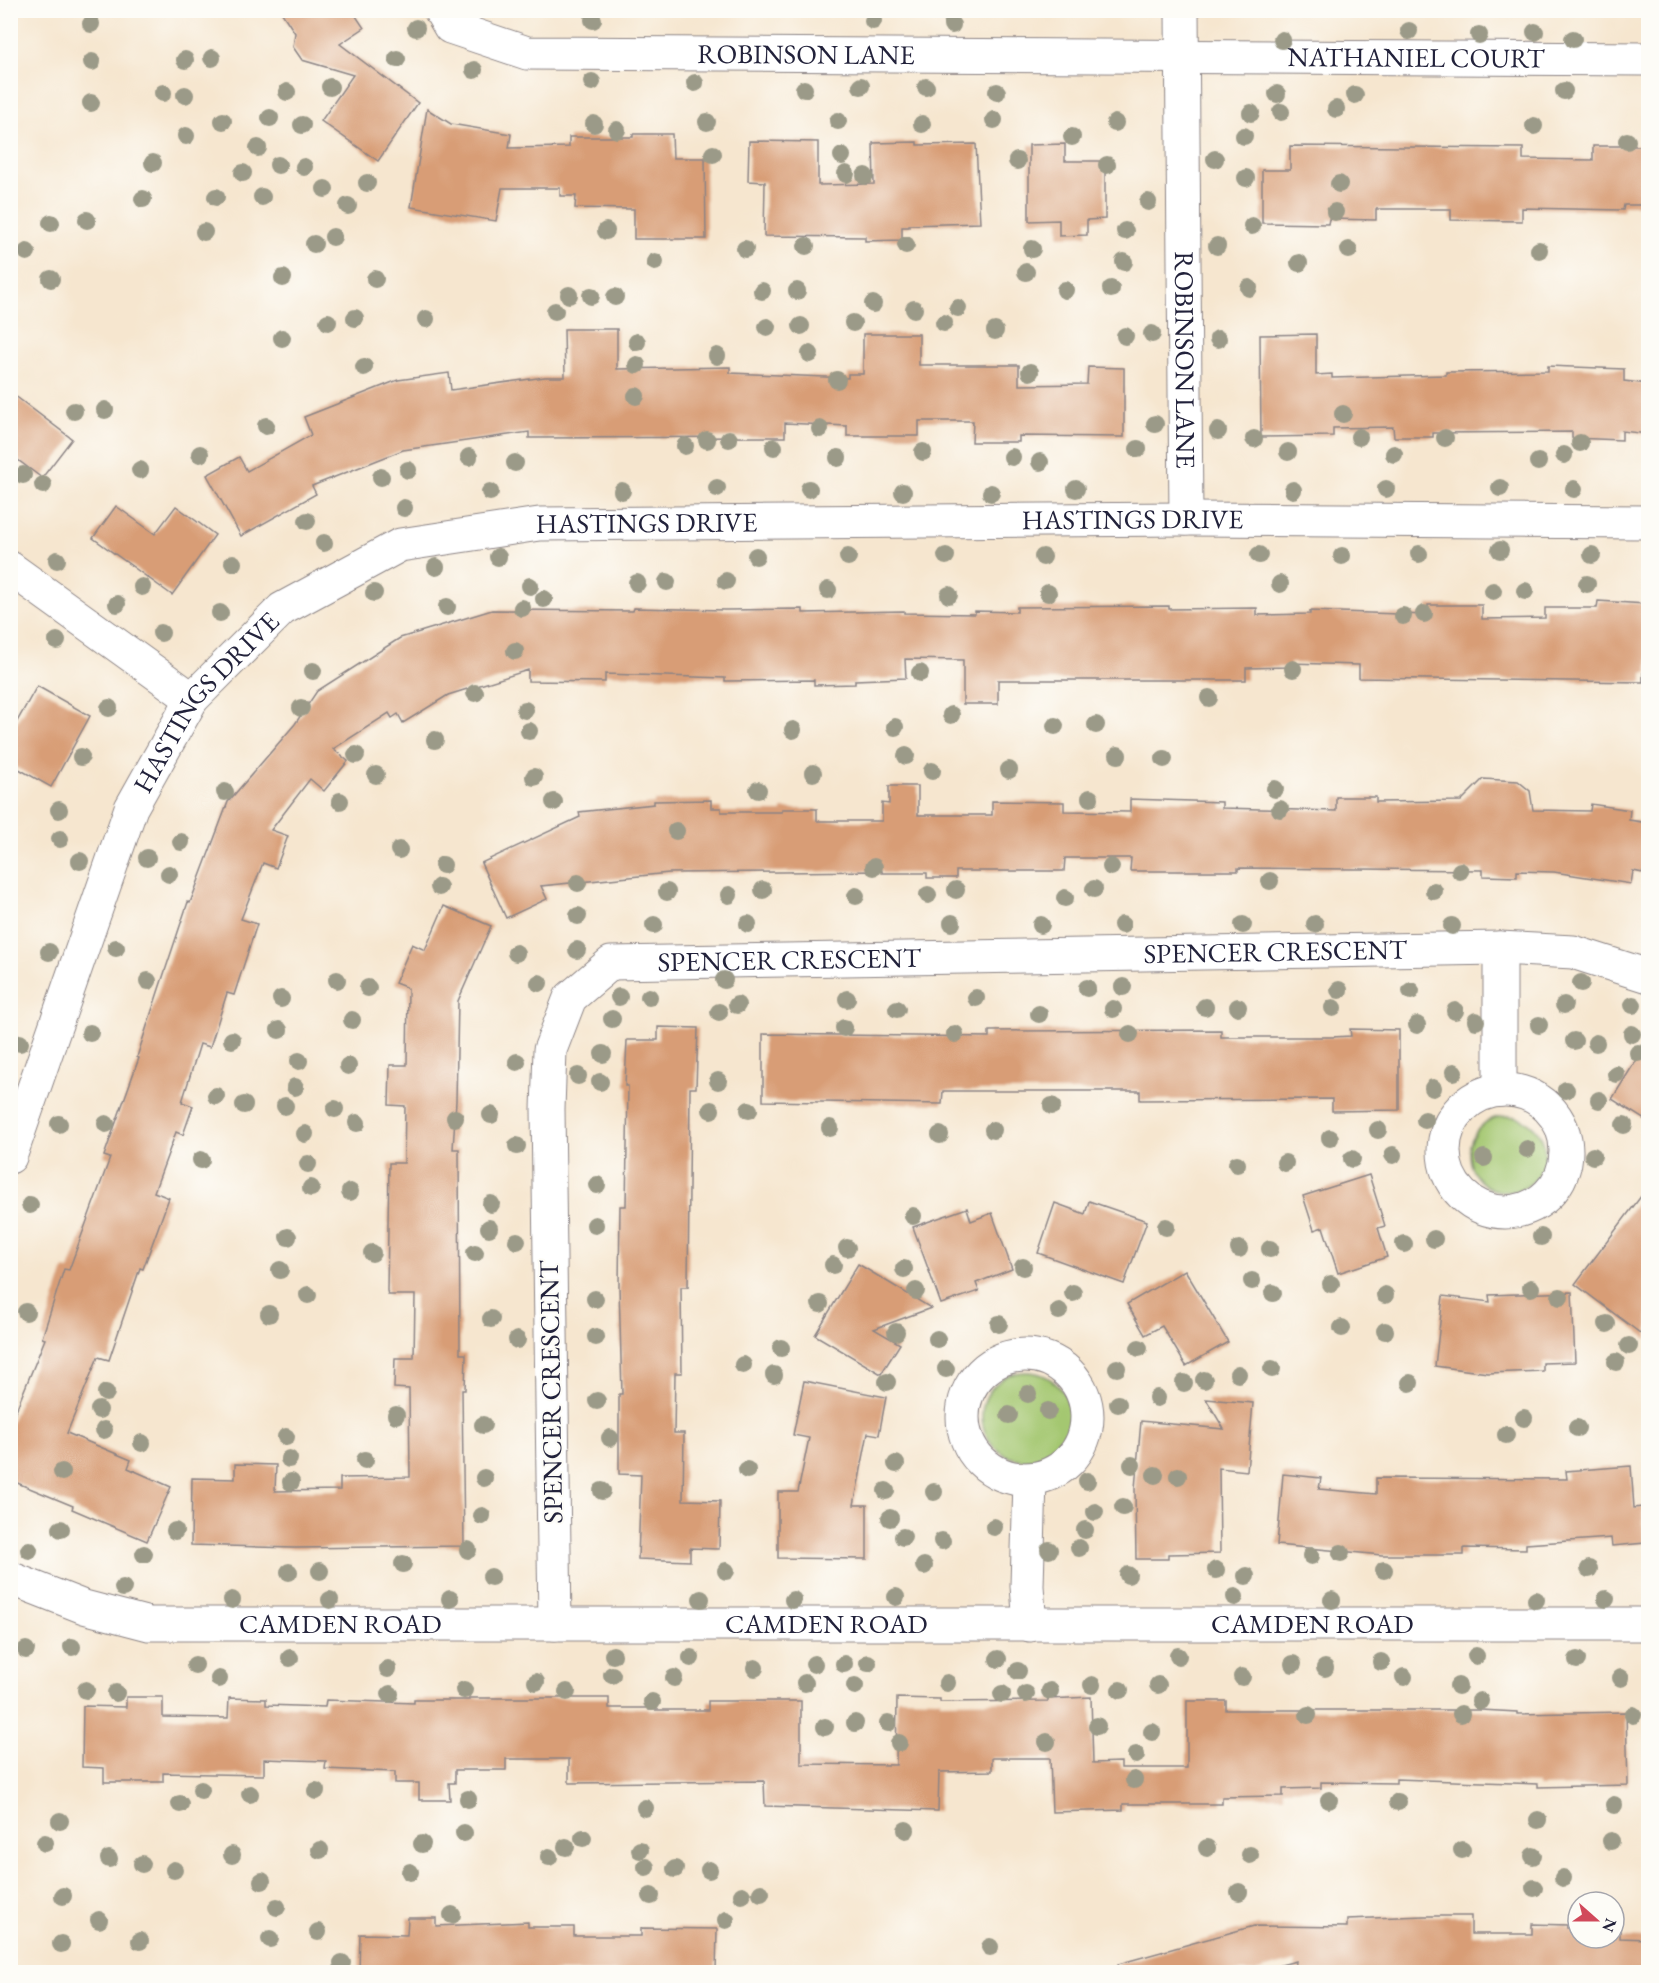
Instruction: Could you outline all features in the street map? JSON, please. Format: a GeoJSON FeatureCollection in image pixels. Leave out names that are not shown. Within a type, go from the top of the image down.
{"type":"FeatureCollection","features":[{"type":"Feature","properties":{"kind":"street","name":"ROBINSON LANE"},"geometry":{"type":"LineString","coordinates":[[440,10],[450,27],[527,53],[1183,56]]}},
{"type":"Feature","properties":{"kind":"street","name":"ROBINSON LANE"},"geometry":{"type":"LineString","coordinates":[[1182,10],[1186,519]]}},
{"type":"Feature","properties":{"kind":"street","name":"NATHANIEL COURT"},"geometry":{"type":"LineString","coordinates":[[1183,56],[1648,59]]}},
{"type":"Feature","properties":{"kind":"street","name":"HASTINGS DRIVE"},"geometry":{"type":"LineString","coordinates":[[10,1157],[131,808],[192,699],[282,609],[399,546],[539,524],[1186,519],[1648,522]]}},
{"type":"Feature","properties":{"kind":"street"},"geometry":{"type":"LineString","coordinates":[[10,568],[192,699]]}},
{"type":"Feature","properties":{"kind":"street"},"geometry":{"type":"LineString","coordinates":[[1500,948],[1500,1090]]}},
{"type":"Feature","properties":{"kind":"street","name":"SPENCER CRESCENT"},"geometry":{"type":"LineString","coordinates":[[555,1624],[548,1108],[550,1050],[570,998],[611,963],[1500,948],[1572,952],[1648,976]]}},
{"type":"Feature","properties":{"kind":"street"},"geometry":{"type":"LineString","coordinates":[[1030,1480],[1027,1586],[1030,1625]]}},
{"type":"Feature","properties":{"kind":"street","name":"CAMDEN ROAD"},"geometry":{"type":"LineString","coordinates":[[10,1578],[84,1607],[149,1623],[1648,1624]]}},
{"type":"Feature","properties":{"kind":"green space"},"geometry":{"type":"Polygon","coordinates":[[[1500,1116],[1514,1116],[1528,1122],[1539,1133],[1545,1147],[1542,1169],[1534,1181],[1514,1192],[1500,1192],[1486,1186],[1475,1175],[1469,1161],[1469,1147],[1475,1133],[1486,1122],[1500,1116]]]}},
{"type":"Feature","properties":{"kind":"green space"},"geometry":{"type":"Polygon","coordinates":[[[1017,1372],[1035,1372],[1051,1379],[1063,1391],[1070,1407],[1070,1425],[1063,1441],[1051,1453],[1035,1460],[1017,1460],[1001,1453],[989,1441],[982,1425],[982,1407],[989,1391],[1001,1379],[1017,1372]]]}},
{"type":"Feature","properties":{"kind":"building"},"geometry":{"type":"Polygon","coordinates":[[[280,10],[352,10],[364,28],[340,44],[418,103],[378,161],[321,121],[353,75],[302,60],[293,47],[295,33],[280,10]]]}},
{"type":"Feature","properties":{"kind":"building"},"geometry":{"type":"Polygon","coordinates":[[[427,109],[451,124],[511,134],[509,148],[569,147],[569,137],[633,137],[633,134],[672,134],[673,158],[705,158],[706,239],[634,239],[634,209],[575,208],[576,196],[560,196],[560,188],[502,188],[496,221],[411,207],[427,109]]]}},
{"type":"Feature","properties":{"kind":"building"},"geometry":{"type":"Polygon","coordinates":[[[749,141],[818,142],[818,185],[874,184],[873,143],[976,144],[980,223],[909,225],[909,227],[902,227],[902,240],[865,241],[865,237],[764,236],[765,182],[748,181],[749,141]]]}},
{"type":"Feature","properties":{"kind":"building"},"geometry":{"type":"Polygon","coordinates":[[[1065,144],[1065,161],[1105,161],[1105,219],[1087,220],[1087,235],[1059,236],[1059,220],[1029,221],[1029,145],[1065,144]]]}},
{"type":"Feature","properties":{"kind":"building"},"geometry":{"type":"Polygon","coordinates":[[[1290,146],[1523,148],[1523,159],[1593,160],[1593,146],[1648,146],[1648,205],[1624,205],[1623,210],[1522,208],[1522,221],[1451,220],[1451,209],[1376,209],[1376,220],[1329,219],[1328,224],[1262,223],[1262,170],[1290,170],[1290,146]]]}},
{"type":"Feature","properties":{"kind":"building"},"geometry":{"type":"Polygon","coordinates":[[[564,329],[617,329],[617,369],[730,367],[730,373],[848,378],[848,374],[863,374],[863,334],[919,334],[919,365],[1019,365],[1019,385],[1087,384],[1088,367],[1124,368],[1124,437],[1019,436],[1019,442],[972,442],[973,421],[919,421],[919,436],[847,436],[847,426],[785,423],[785,437],[529,438],[529,432],[403,450],[312,486],[316,494],[241,536],[207,475],[239,457],[247,471],[311,435],[304,417],[398,380],[449,373],[451,390],[545,377],[565,377],[564,329]]]}},
{"type":"Feature","properties":{"kind":"building"},"geometry":{"type":"Polygon","coordinates":[[[1316,334],[1316,375],[1332,374],[1332,378],[1446,375],[1446,372],[1548,371],[1548,366],[1624,369],[1624,381],[1648,384],[1648,434],[1622,431],[1622,440],[1572,438],[1572,432],[1433,433],[1433,437],[1394,437],[1393,427],[1333,428],[1333,436],[1261,437],[1260,335],[1316,334]]]}},
{"type":"Feature","properties":{"kind":"building"},"geometry":{"type":"Polygon","coordinates":[[[10,392],[72,439],[42,478],[10,454],[10,392]]]}},
{"type":"Feature","properties":{"kind":"building"},"geometry":{"type":"Polygon","coordinates":[[[116,506],[155,534],[176,506],[215,535],[172,595],[93,538],[116,506]]]}},
{"type":"Feature","properties":{"kind":"building"},"geometry":{"type":"Polygon","coordinates":[[[1598,601],[1646,604],[1648,673],[1643,673],[1643,682],[1359,678],[1359,665],[1290,663],[1290,667],[1246,668],[1246,680],[998,680],[998,704],[963,704],[963,660],[905,659],[906,678],[855,680],[855,684],[814,685],[814,680],[725,681],[725,678],[605,674],[605,682],[528,681],[528,670],[448,695],[403,723],[398,714],[392,718],[389,713],[333,749],[348,761],[324,791],[310,779],[271,830],[288,836],[276,868],[263,863],[241,919],[257,924],[234,995],[227,993],[210,1047],[200,1044],[182,1102],[193,1106],[183,1135],[176,1132],[154,1192],[169,1198],[143,1269],[140,1268],[109,1360],[98,1357],[67,1433],[131,1460],[128,1468],[171,1487],[147,1541],[72,1509],[73,1506],[10,1480],[10,1425],[45,1339],[42,1338],[64,1269],[69,1270],[110,1158],[104,1156],[139,1058],[137,1057],[159,989],[188,902],[190,903],[228,802],[295,724],[317,691],[400,638],[492,610],[803,609],[803,613],[904,611],[904,613],[975,614],[975,611],[1017,612],[1017,607],[1169,606],[1169,609],[1257,608],[1257,615],[1310,614],[1310,611],[1428,615],[1428,605],[1482,605],[1482,619],[1545,618],[1545,608],[1597,608],[1598,601]]]}},
{"type":"Feature","properties":{"kind":"building"},"geometry":{"type":"Polygon","coordinates":[[[37,686],[90,716],[51,787],[10,764],[10,734],[37,686]]]}},
{"type":"Feature","properties":{"kind":"building"},"geometry":{"type":"Polygon","coordinates":[[[1483,779],[1518,781],[1530,791],[1533,810],[1590,811],[1591,804],[1630,810],[1629,820],[1648,823],[1648,874],[1633,871],[1631,884],[1554,872],[1517,871],[1517,877],[1483,876],[1483,870],[1238,868],[1238,871],[1130,871],[1131,858],[1065,858],[1064,871],[956,871],[956,878],[927,878],[927,873],[882,873],[882,871],[669,873],[541,886],[547,899],[506,918],[481,863],[580,817],[579,812],[654,804],[654,801],[711,800],[711,808],[721,808],[721,812],[782,812],[782,809],[817,809],[817,821],[882,821],[882,803],[889,804],[889,786],[918,786],[918,815],[992,815],[992,801],[1064,802],[1064,811],[1130,812],[1130,799],[1222,802],[1222,808],[1336,811],[1336,797],[1376,797],[1376,802],[1461,801],[1483,779]]]}},
{"type":"Feature","properties":{"kind":"building"},"geometry":{"type":"Polygon","coordinates":[[[444,906],[491,926],[458,1001],[453,1149],[459,1149],[460,1354],[466,1354],[465,1390],[462,1390],[464,1546],[294,1548],[191,1545],[192,1478],[235,1479],[235,1464],[276,1465],[275,1491],[340,1490],[340,1478],[410,1477],[409,1389],[394,1388],[395,1358],[414,1358],[415,1295],[388,1295],[387,1291],[389,1163],[404,1163],[405,1106],[389,1105],[390,1065],[407,1065],[408,988],[395,983],[412,944],[425,950],[444,906]]]}},
{"type":"Feature","properties":{"kind":"building"},"geometry":{"type":"Polygon","coordinates":[[[658,1027],[698,1028],[696,1088],[690,1088],[688,1287],[681,1287],[682,1373],[675,1373],[674,1433],[684,1433],[683,1500],[720,1501],[719,1549],[690,1548],[690,1561],[638,1559],[641,1475],[619,1474],[619,1394],[622,1394],[619,1286],[620,1206],[626,1206],[627,1040],[658,1040],[658,1027]]]}},
{"type":"Feature","properties":{"kind":"building"},"geometry":{"type":"Polygon","coordinates":[[[1350,1029],[1399,1030],[1399,1110],[1332,1111],[1332,1099],[1140,1100],[1140,1091],[943,1091],[942,1104],[763,1101],[763,1034],[989,1037],[989,1031],[1221,1030],[1221,1037],[1332,1037],[1351,1036],[1350,1029]]]}},
{"type":"Feature","properties":{"kind":"building"},"geometry":{"type":"Polygon","coordinates":[[[1648,1041],[1648,1122],[1612,1099],[1648,1041]]]}},
{"type":"Feature","properties":{"kind":"building"},"geometry":{"type":"Polygon","coordinates":[[[1369,1175],[1385,1226],[1378,1228],[1387,1257],[1338,1273],[1323,1227],[1314,1230],[1303,1196],[1369,1175]]]}},
{"type":"Feature","properties":{"kind":"building"},"geometry":{"type":"Polygon","coordinates":[[[1648,1187],[1648,1339],[1575,1284],[1648,1187]]]}},
{"type":"Feature","properties":{"kind":"building"},"geometry":{"type":"Polygon","coordinates":[[[1089,1201],[1147,1221],[1124,1284],[1038,1253],[1055,1203],[1085,1214],[1089,1201]]]}},
{"type":"Feature","properties":{"kind":"building"},"geometry":{"type":"Polygon","coordinates":[[[967,1208],[971,1221],[992,1213],[1012,1269],[976,1283],[979,1291],[941,1304],[913,1227],[967,1208]]]}},
{"type":"Feature","properties":{"kind":"building"},"geometry":{"type":"Polygon","coordinates":[[[858,1264],[931,1308],[874,1329],[900,1344],[881,1374],[815,1335],[858,1264]]]}},
{"type":"Feature","properties":{"kind":"building"},"geometry":{"type":"Polygon","coordinates":[[[1185,1270],[1228,1342],[1186,1366],[1162,1326],[1145,1335],[1127,1304],[1185,1270]]]}},
{"type":"Feature","properties":{"kind":"building"},"geometry":{"type":"Polygon","coordinates":[[[1572,1292],[1575,1362],[1543,1363],[1543,1371],[1488,1373],[1435,1366],[1443,1296],[1490,1302],[1489,1295],[1572,1292]]]}},
{"type":"Feature","properties":{"kind":"building"},"geometry":{"type":"Polygon","coordinates":[[[804,1381],[886,1397],[879,1435],[868,1433],[854,1505],[867,1505],[867,1559],[778,1558],[778,1492],[798,1492],[809,1438],[793,1435],[804,1381]]]}},
{"type":"Feature","properties":{"kind":"building"},"geometry":{"type":"Polygon","coordinates":[[[1206,1399],[1253,1403],[1247,1471],[1219,1468],[1220,1553],[1168,1554],[1168,1559],[1136,1559],[1135,1488],[1141,1421],[1224,1429],[1206,1399]]]}},
{"type":"Feature","properties":{"kind":"building"},"geometry":{"type":"Polygon","coordinates":[[[1631,1466],[1634,1508],[1642,1507],[1645,1543],[1612,1546],[1611,1538],[1526,1544],[1526,1549],[1464,1548],[1464,1555],[1382,1555],[1277,1545],[1283,1474],[1321,1478],[1319,1489],[1376,1494],[1376,1478],[1567,1479],[1566,1471],[1631,1466]]]}},
{"type":"Feature","properties":{"kind":"building"},"geometry":{"type":"Polygon","coordinates":[[[126,1697],[163,1697],[163,1717],[228,1718],[229,1698],[266,1699],[266,1705],[325,1707],[326,1700],[414,1703],[414,1700],[469,1700],[469,1698],[609,1698],[609,1708],[649,1708],[649,1710],[708,1710],[708,1701],[801,1701],[801,1764],[896,1765],[897,1698],[940,1699],[940,1702],[1048,1701],[1048,1699],[1091,1697],[1093,1763],[1121,1762],[1121,1768],[1187,1768],[1187,1701],[1226,1701],[1226,1710],[1481,1710],[1517,1712],[1517,1714],[1626,1712],[1628,1785],[1538,1787],[1538,1784],[1396,1779],[1396,1783],[1321,1782],[1321,1788],[1283,1789],[1283,1796],[1222,1797],[1222,1804],[1123,1804],[1123,1810],[1052,1812],[1050,1758],[992,1758],[992,1771],[939,1772],[938,1811],[765,1806],[764,1781],[569,1783],[569,1759],[506,1759],[506,1770],[455,1770],[455,1783],[449,1783],[450,1800],[419,1800],[419,1783],[395,1783],[395,1772],[325,1769],[326,1761],[264,1759],[264,1775],[163,1773],[163,1782],[104,1782],[104,1768],[82,1767],[83,1706],[126,1707],[126,1697]]]}},
{"type":"Feature","properties":{"kind":"building"},"geometry":{"type":"Polygon","coordinates":[[[1471,1916],[1471,1934],[1532,1934],[1532,1924],[1566,1925],[1566,1950],[1626,1950],[1626,1938],[1648,1939],[1648,1972],[1295,1972],[1296,1961],[1255,1972],[1119,1972],[1118,1964],[1254,1926],[1347,1927],[1347,1919],[1471,1916]]]}},
{"type":"Feature","properties":{"kind":"building"},"geometry":{"type":"Polygon","coordinates":[[[408,1918],[436,1918],[436,1926],[528,1922],[528,1927],[574,1927],[574,1936],[641,1936],[641,1928],[717,1929],[716,1972],[359,1972],[360,1934],[407,1935],[408,1918]]]}}]}
